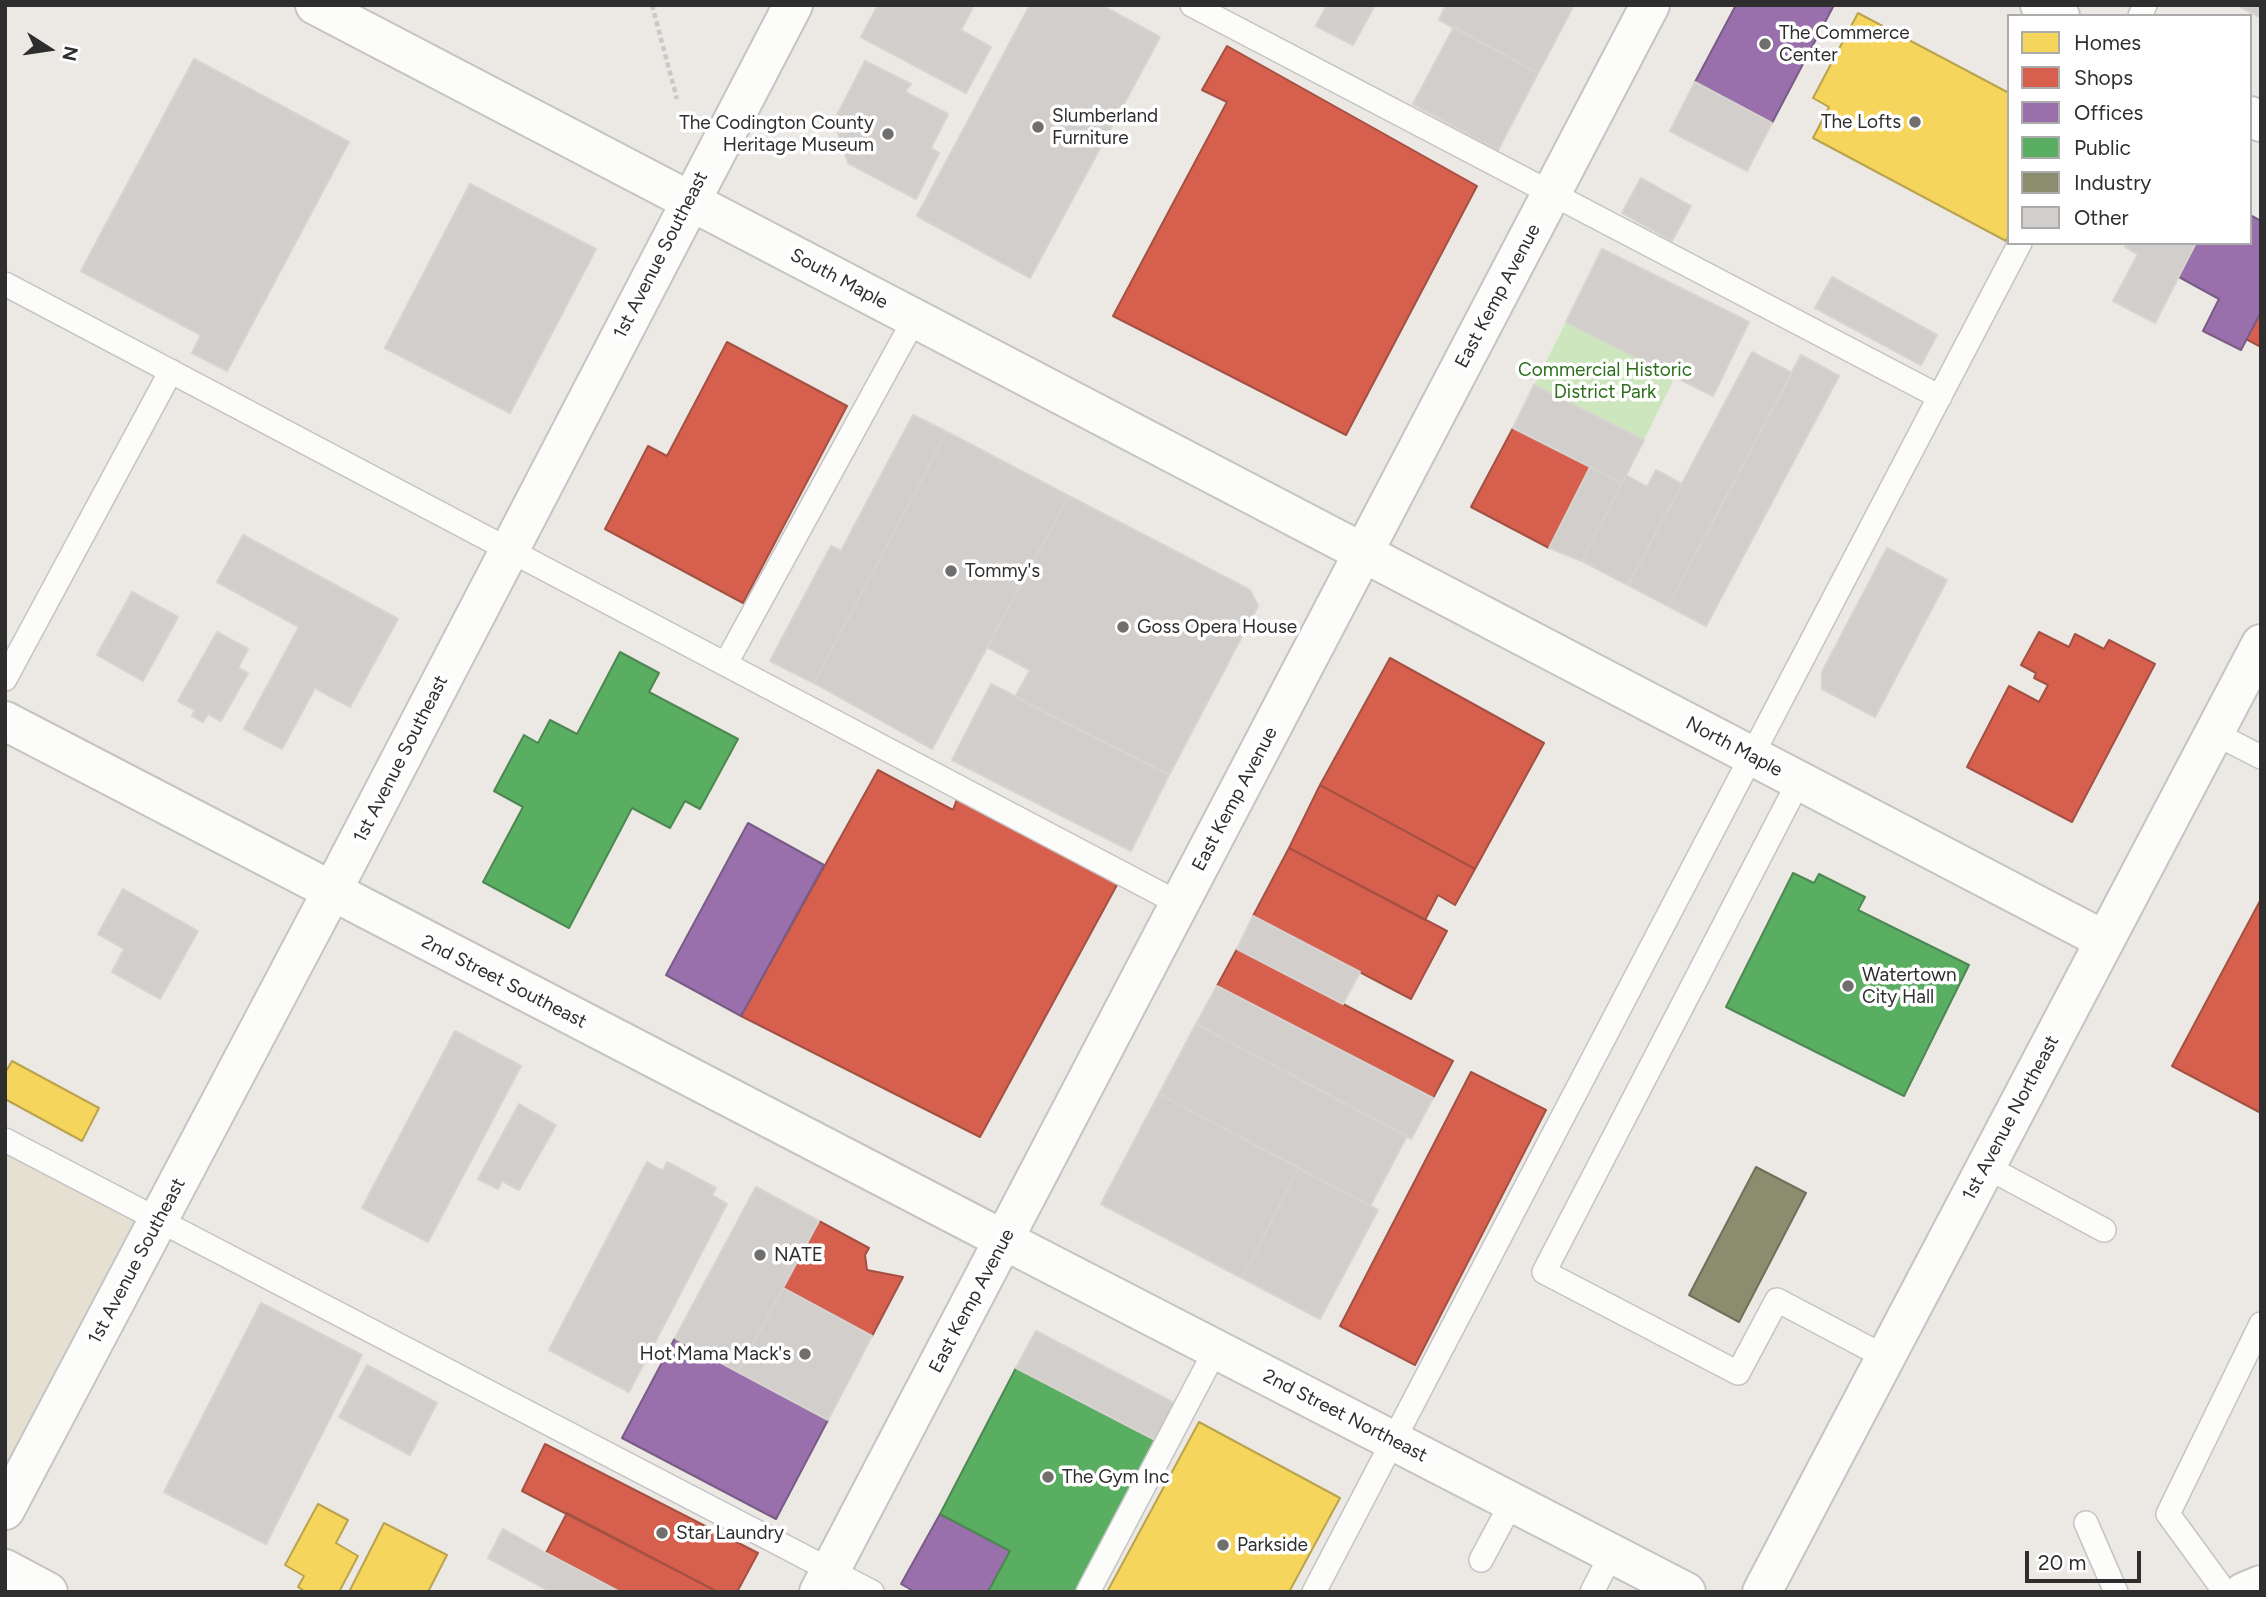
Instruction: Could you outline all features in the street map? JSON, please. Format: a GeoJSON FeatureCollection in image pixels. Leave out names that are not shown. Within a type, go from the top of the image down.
{"type":"FeatureCollection","features":[{"type":"Feature","properties":{"kind":"street","name":"South Maple"},"geometry":{"type":"LineString","coordinates":[[315,5],[1363,553]]}},
{"type":"Feature","properties":{"kind":"street","name":"1st Avenue Southeast"},"geometry":{"type":"LineString","coordinates":[[5,1510],[331,893],[793,5]]}},
{"type":"Feature","properties":{"kind":"street","name":"East Kemp Avenue"},"geometry":{"type":"LineString","coordinates":[[825,1581],[1650,5]]}},
{"type":"Feature","properties":{"kind":"street"},"geometry":{"type":"LineString","coordinates":[[2040,5],[2056,14]]}},
{"type":"Feature","properties":{"kind":"street","name":"North Maple"},"geometry":{"type":"LineString","coordinates":[[1363,553],[2104,940]]}},
{"type":"Feature","properties":{"kind":"street","name":"1st Avenue Northeast"},"geometry":{"type":"LineString","coordinates":[[1762,1592],[2261,644]]}},
{"type":"Feature","properties":{"kind":"street","name":"2nd Street Southeast"},"geometry":{"type":"LineString","coordinates":[[5,721],[331,893],[1004,1240]]}},
{"type":"Feature","properties":{"kind":"street","name":"2nd Street Northeast"},"geometry":{"type":"LineString","coordinates":[[1004,1240],[1686,1592]]}},
{"type":"Feature","properties":{"kind":"street"},"geometry":{"type":"LineString","coordinates":[[5,1569],[48,1592]]}},
{"type":"Feature","properties":{"kind":"street"},"geometry":{"type":"LineString","coordinates":[[2244,1592],[2261,1585]]}},
{"type":"Feature","properties":{"kind":"lane"},"geometry":{"type":"LineString","coordinates":[[1192,5],[1940,397]]}},
{"type":"Feature","properties":{"kind":"lane"},"geometry":{"type":"LineString","coordinates":[[1314,1592],[2019,245]]}},
{"type":"Feature","properties":{"kind":"lane"},"geometry":{"type":"LineString","coordinates":[[5,284],[1180,904]]}},
{"type":"Feature","properties":{"kind":"lane"},"geometry":{"type":"LineString","coordinates":[[726,663],[915,318]]}},
{"type":"Feature","properties":{"kind":"lane"},"geometry":{"type":"LineString","coordinates":[[5,679],[171,371]]}},
{"type":"Feature","properties":{"kind":"lane"},"geometry":{"type":"LineString","coordinates":[[2214,733],[2261,757]]}},
{"type":"Feature","properties":{"kind":"lane"},"geometry":{"type":"LineString","coordinates":[[1800,781],[1544,1272],[1738,1373],[1777,1300],[1885,1357]]}},
{"type":"Feature","properties":{"kind":"lane"},"geometry":{"type":"LineString","coordinates":[[5,1140],[159,1220],[825,1581],[872,1592]]}},
{"type":"Feature","properties":{"kind":"lane"},"geometry":{"type":"LineString","coordinates":[[1985,1166],[2104,1230]]}},
{"type":"Feature","properties":{"kind":"lane"},"geometry":{"type":"LineString","coordinates":[[2225,1592],[2168,1514],[2261,1324]]}},
{"type":"Feature","properties":{"kind":"lane"},"geometry":{"type":"LineString","coordinates":[[1088,1592],[1215,1351]]}},
{"type":"Feature","properties":{"kind":"lane"},"geometry":{"type":"LineString","coordinates":[[1481,1560],[1512,1502]]}},
{"type":"Feature","properties":{"kind":"lane"},"geometry":{"type":"LineString","coordinates":[[2086,1523],[2116,1592]]}},
{"type":"Feature","properties":{"kind":"lane"},"geometry":{"type":"LineString","coordinates":[[1592,1592],[1612,1553]]}},
{"type":"Feature","properties":{"kind":"path"},"geometry":{"type":"LineString","coordinates":[[652,5],[677,99]]}},
{"type":"Feature","properties":{"kind":"shaded area"},"geometry":{"type":"Polygon","coordinates":[[[5,1140],[159,1220],[5,1510],[5,1140]]]}},
{"type":"Feature","properties":{"kind":"green space","name":"Commercial Historic District Park"},"geometry":{"type":"Polygon","coordinates":[[[1566,322],[1675,377],[1644,440],[1534,385],[1566,322]]]}},
{"type":"Feature","properties":{"kind":"building: Homes","name":"The Lofts"},"geometry":{"type":"Polygon","coordinates":[[[1858,13],[2007,92],[2006,241],[1813,138],[1829,107],[1813,98],[1858,13]]]}},
{"type":"Feature","properties":{"kind":"building: Homes"},"geometry":{"type":"Polygon","coordinates":[[[12,1061],[99,1108],[82,1141],[5,1099],[5,1073],[12,1061]]]}},
{"type":"Feature","properties":{"kind":"building: Homes","name":"Parkside"},"geometry":{"type":"Polygon","coordinates":[[[1199,1422],[1340,1498],[1289,1592],[1107,1592],[1199,1422]]]}},
{"type":"Feature","properties":{"kind":"building: Homes"},"geometry":{"type":"Polygon","coordinates":[[[318,1504],[348,1520],[336,1543],[358,1556],[339,1592],[306,1592],[298,1587],[304,1576],[285,1565],[318,1504]]]}},
{"type":"Feature","properties":{"kind":"building: Homes"},"geometry":{"type":"Polygon","coordinates":[[[384,1523],[447,1555],[428,1592],[349,1592],[384,1523]]]}},
{"type":"Feature","properties":{"kind":"building: Shops"},"geometry":{"type":"Polygon","coordinates":[[[1227,46],[1477,186],[1346,435],[1113,316],[1227,102],[1202,90],[1227,46]]]}},
{"type":"Feature","properties":{"kind":"building: Shops"},"geometry":{"type":"Polygon","coordinates":[[[2261,312],[2261,347],[2246,339],[2261,312]]]}},
{"type":"Feature","properties":{"kind":"building: Shops"},"geometry":{"type":"Polygon","coordinates":[[[727,342],[847,406],[743,603],[605,529],[648,446],[667,456],[727,342]]]}},
{"type":"Feature","properties":{"kind":"building: Shops"},"geometry":{"type":"Polygon","coordinates":[[[1513,428],[1590,467],[1549,548],[1471,507],[1513,428]]]}},
{"type":"Feature","properties":{"kind":"building: Shops"},"geometry":{"type":"Polygon","coordinates":[[[2039,632],[2069,647],[2075,634],[2104,649],[2109,640],[2155,664],[2072,822],[1967,767],[2009,686],[2039,702],[2048,685],[2034,678],[2036,673],[2021,665],[2039,632]]]}},
{"type":"Feature","properties":{"kind":"building: Shops"},"geometry":{"type":"Polygon","coordinates":[[[1390,658],[1544,743],[1475,869],[1320,785],[1390,658]]]}},
{"type":"Feature","properties":{"kind":"building: Shops"},"geometry":{"type":"Polygon","coordinates":[[[878,770],[953,810],[957,799],[1118,883],[980,1137],[741,1016],[878,770]]]}},
{"type":"Feature","properties":{"kind":"building: Shops"},"geometry":{"type":"Polygon","coordinates":[[[1320,785],[1475,869],[1455,905],[1438,895],[1425,920],[1289,848],[1320,785]]]}},
{"type":"Feature","properties":{"kind":"building: Shops"},"geometry":{"type":"Polygon","coordinates":[[[1289,848],[1447,931],[1411,999],[1253,916],[1289,848]]]}},
{"type":"Feature","properties":{"kind":"building: Shops"},"geometry":{"type":"Polygon","coordinates":[[[2261,899],[2261,1113],[2172,1066],[2261,899]]]}},
{"type":"Feature","properties":{"kind":"building: Shops"},"geometry":{"type":"Polygon","coordinates":[[[1237,949],[1453,1061],[1433,1098],[1217,986],[1237,949]]]}},
{"type":"Feature","properties":{"kind":"building: Shops"},"geometry":{"type":"Polygon","coordinates":[[[1471,1072],[1546,1110],[1415,1365],[1340,1326],[1471,1072]]]}},
{"type":"Feature","properties":{"kind":"building: Shops"},"geometry":{"type":"Polygon","coordinates":[[[819,1221],[869,1248],[865,1255],[867,1270],[903,1277],[872,1336],[783,1288],[819,1221]]]}},
{"type":"Feature","properties":{"kind":"building: Shops","name":"Star Laundry"},"geometry":{"type":"Polygon","coordinates":[[[545,1444],[758,1553],[737,1592],[718,1592],[522,1491],[545,1444]]]}},
{"type":"Feature","properties":{"kind":"building: Shops"},"geometry":{"type":"Polygon","coordinates":[[[567,1513],[718,1592],[620,1592],[546,1553],[567,1513]]]}},
{"type":"Feature","properties":{"kind":"building: Offices","name":"The Commerce Center"},"geometry":{"type":"Polygon","coordinates":[[[1736,5],[1834,5],[1772,123],[1695,82],[1736,5]]]}},
{"type":"Feature","properties":{"kind":"building: Offices"},"geometry":{"type":"Polygon","coordinates":[[[2252,216],[2261,221],[2261,312],[2241,350],[2203,331],[2219,299],[2179,277],[2195,245],[2252,245],[2252,216]]]}},
{"type":"Feature","properties":{"kind":"building: Offices"},"geometry":{"type":"Polygon","coordinates":[[[748,823],[824,865],[741,1016],[666,975],[748,823]]]}},
{"type":"Feature","properties":{"kind":"building: Offices"},"geometry":{"type":"Polygon","coordinates":[[[675,1338],[828,1420],[776,1519],[622,1438],[675,1338]]]}},
{"type":"Feature","properties":{"kind":"building: Offices"},"geometry":{"type":"Polygon","coordinates":[[[940,1514],[1010,1551],[988,1592],[915,1592],[901,1584],[940,1514]]]}},
{"type":"Feature","properties":{"kind":"building: Public"},"geometry":{"type":"Polygon","coordinates":[[[620,652],[659,673],[649,692],[738,739],[700,809],[685,801],[670,828],[632,808],[569,928],[483,882],[523,807],[494,791],[524,735],[538,743],[550,720],[577,734],[620,652]]]}},
{"type":"Feature","properties":{"kind":"building: Public","name":"Watertown City Hall"},"geometry":{"type":"Polygon","coordinates":[[[1793,873],[1814,883],[1819,874],[1865,897],[1858,910],[1969,965],[1904,1096],[1726,1007],[1793,873]]]}},
{"type":"Feature","properties":{"kind":"building: Public","name":"The Gym Inc"},"geometry":{"type":"Polygon","coordinates":[[[1016,1368],[1157,1441],[1078,1592],[988,1592],[1010,1551],[940,1514],[1016,1368]]]}},
{"type":"Feature","properties":{"kind":"building: Industry"},"geometry":{"type":"Polygon","coordinates":[[[1756,1167],[1806,1193],[1739,1322],[1689,1295],[1756,1167]]]}},
{"type":"Feature","properties":{"kind":"building: Other"},"geometry":{"type":"Polygon","coordinates":[[[878,5],[974,5],[961,30],[991,47],[966,93],[861,37],[878,5]]]}},
{"type":"Feature","properties":{"kind":"building: Other","name":"Slumberland Furniture"},"geometry":{"type":"Polygon","coordinates":[[[1030,5],[1101,5],[1160,37],[1030,278],[917,216],[1030,5]]]}},
{"type":"Feature","properties":{"kind":"building: Other"},"geometry":{"type":"Polygon","coordinates":[[[1327,5],[1375,5],[1353,45],[1316,26],[1327,5]]]}},
{"type":"Feature","properties":{"kind":"building: Other"},"geometry":{"type":"Polygon","coordinates":[[[1446,5],[1574,5],[1538,73],[1439,20],[1446,5]]]}},
{"type":"Feature","properties":{"kind":"building: Other"},"geometry":{"type":"Polygon","coordinates":[[[2237,5],[2261,5],[2261,18],[2237,5]]]}},
{"type":"Feature","properties":{"kind":"building: Other"},"geometry":{"type":"Polygon","coordinates":[[[1454,27],[1538,73],[1498,150],[1413,104],[1454,27]]]}},
{"type":"Feature","properties":{"kind":"building: Other"},"geometry":{"type":"Polygon","coordinates":[[[194,59],[349,142],[227,371],[192,353],[201,335],[81,271],[194,59]]]}},
{"type":"Feature","properties":{"kind":"building: Other","name":"The Codington County Heritage Museum"},"geometry":{"type":"Polygon","coordinates":[[[865,61],[911,84],[905,92],[948,114],[931,148],[939,153],[916,199],[848,163],[834,121],[865,61]]]}},
{"type":"Feature","properties":{"kind":"building: Other"},"geometry":{"type":"Polygon","coordinates":[[[1695,82],[1772,123],[1747,171],[1670,131],[1695,82]]]}},
{"type":"Feature","properties":{"kind":"building: Other"},"geometry":{"type":"Polygon","coordinates":[[[1641,178],[1691,206],[1672,241],[1622,213],[1641,178]]]}},
{"type":"Feature","properties":{"kind":"building: Other"},"geometry":{"type":"Polygon","coordinates":[[[470,184],[596,249],[510,413],[385,348],[470,184]]]}},
{"type":"Feature","properties":{"kind":"building: Other"},"geometry":{"type":"Polygon","coordinates":[[[2195,245],[2155,323],[2113,301],[2138,254],[2125,247],[2195,245]]]}},
{"type":"Feature","properties":{"kind":"building: Other"},"geometry":{"type":"Polygon","coordinates":[[[1602,249],[1749,322],[1713,396],[1566,322],[1602,249]]]}},
{"type":"Feature","properties":{"kind":"building: Other"},"geometry":{"type":"Polygon","coordinates":[[[1832,277],[1937,335],[1921,365],[1815,308],[1832,277]]]}},
{"type":"Feature","properties":{"kind":"building: Other"},"geometry":{"type":"Polygon","coordinates":[[[1752,352],[1792,373],[1668,606],[1628,585],[1752,352]]]}},
{"type":"Feature","properties":{"kind":"building: Other"},"geometry":{"type":"Polygon","coordinates":[[[1801,355],[1839,376],[1706,626],[1668,606],[1801,355]]]}},
{"type":"Feature","properties":{"kind":"building: Other"},"geometry":{"type":"Polygon","coordinates":[[[1534,385],[1644,440],[1622,483],[1513,428],[1534,385]]]}},
{"type":"Feature","properties":{"kind":"building: Other"},"geometry":{"type":"Polygon","coordinates":[[[913,415],[947,432],[814,683],[770,661],[831,546],[841,551],[913,415]]]}},
{"type":"Feature","properties":{"kind":"building: Other","name":"Tommy's"},"geometry":{"type":"Polygon","coordinates":[[[947,432],[1069,496],[932,749],[814,683],[947,432]]]}},
{"type":"Feature","properties":{"kind":"building: Other"},"geometry":{"type":"Polygon","coordinates":[[[1590,467],[1622,483],[1582,561],[1549,548],[1590,467]]]}},
{"type":"Feature","properties":{"kind":"building: Other"},"geometry":{"type":"Polygon","coordinates":[[[1656,470],[1682,484],[1628,585],[1582,561],[1626,475],[1647,487],[1656,470]]]}},
{"type":"Feature","properties":{"kind":"building: Other","name":"Goss Opera House"},"geometry":{"type":"Polygon","coordinates":[[[1069,496],[1250,590],[1258,606],[1169,775],[1015,697],[1030,670],[987,647],[1069,496]]]}},
{"type":"Feature","properties":{"kind":"building: Other"},"geometry":{"type":"Polygon","coordinates":[[[243,535],[398,619],[350,707],[315,688],[282,749],[244,729],[299,627],[217,582],[243,535]]]}},
{"type":"Feature","properties":{"kind":"building: Other"},"geometry":{"type":"Polygon","coordinates":[[[1887,548],[1947,580],[1875,717],[1822,689],[1822,672],[1887,548]]]}},
{"type":"Feature","properties":{"kind":"building: Other"},"geometry":{"type":"Polygon","coordinates":[[[132,592],[178,617],[143,681],[97,655],[132,592]]]}},
{"type":"Feature","properties":{"kind":"building: Other"},"geometry":{"type":"Polygon","coordinates":[[[217,632],[248,649],[238,668],[248,673],[221,721],[208,714],[203,722],[192,716],[195,710],[178,701],[217,632]]]}},
{"type":"Feature","properties":{"kind":"building: Other"},"geometry":{"type":"Polygon","coordinates":[[[991,684],[1169,775],[1131,851],[952,760],[991,684]]]}},
{"type":"Feature","properties":{"kind":"building: Other"},"geometry":{"type":"Polygon","coordinates":[[[123,889],[198,931],[160,999],[112,972],[124,949],[98,934],[123,889]]]}},
{"type":"Feature","properties":{"kind":"building: Other"},"geometry":{"type":"Polygon","coordinates":[[[1253,916],[1360,972],[1343,1004],[1237,949],[1253,916]]]}},
{"type":"Feature","properties":{"kind":"building: Other"},"geometry":{"type":"Polygon","coordinates":[[[1217,986],[1433,1098],[1411,1139],[1196,1024],[1217,986]]]}},
{"type":"Feature","properties":{"kind":"building: Other"},"geometry":{"type":"Polygon","coordinates":[[[1196,1024],[1407,1136],[1370,1206],[1159,1094],[1196,1024]]]}},
{"type":"Feature","properties":{"kind":"building: Other"},"geometry":{"type":"Polygon","coordinates":[[[455,1031],[521,1066],[428,1242],[362,1208],[455,1031]]]}},
{"type":"Feature","properties":{"kind":"building: Other"},"geometry":{"type":"Polygon","coordinates":[[[1159,1094],[1299,1168],[1242,1278],[1101,1204],[1159,1094]]]}},
{"type":"Feature","properties":{"kind":"building: Other"},"geometry":{"type":"Polygon","coordinates":[[[519,1104],[556,1125],[519,1190],[502,1181],[498,1189],[478,1179],[519,1104]]]}},
{"type":"Feature","properties":{"kind":"building: Other"},"geometry":{"type":"Polygon","coordinates":[[[647,1162],[663,1171],[667,1162],[716,1188],[712,1195],[727,1204],[629,1392],[549,1350],[647,1162]]]}},
{"type":"Feature","properties":{"kind":"building: Other"},"geometry":{"type":"Polygon","coordinates":[[[1299,1168],[1378,1210],[1320,1319],[1242,1278],[1299,1168]]]}},
{"type":"Feature","properties":{"kind":"building: Other","name":"NATE"},"geometry":{"type":"Polygon","coordinates":[[[756,1187],[819,1221],[738,1372],[675,1338],[756,1187]]]}},
{"type":"Feature","properties":{"kind":"building: Other","name":"Hot Mama Mack's"},"geometry":{"type":"Polygon","coordinates":[[[783,1288],[872,1336],[828,1420],[738,1372],[783,1288]]]}},
{"type":"Feature","properties":{"kind":"building: Other"},"geometry":{"type":"Polygon","coordinates":[[[261,1303],[362,1355],[266,1544],[164,1492],[261,1303]]]}},
{"type":"Feature","properties":{"kind":"building: Other"},"geometry":{"type":"Polygon","coordinates":[[[1036,1331],[1176,1404],[1157,1441],[1016,1368],[1036,1331]]]}},
{"type":"Feature","properties":{"kind":"building: Other"},"geometry":{"type":"Polygon","coordinates":[[[367,1365],[437,1403],[410,1455],[339,1417],[367,1365]]]}},
{"type":"Feature","properties":{"kind":"building: Other"},"geometry":{"type":"Polygon","coordinates":[[[503,1529],[620,1592],[551,1592],[488,1558],[503,1529]]]}},
{"type":"Feature","properties":{"kind":"place","name":"The Commerce Center"},"geometry":{"type":"Point","coordinates":[1765,44]}},
{"type":"Feature","properties":{"kind":"place","name":"The Lofts"},"geometry":{"type":"Point","coordinates":[1915,122]}},
{"type":"Feature","properties":{"kind":"place","name":"Slumberland Furniture"},"geometry":{"type":"Point","coordinates":[1038,127]}},
{"type":"Feature","properties":{"kind":"place","name":"The Codington County Heritage Museum"},"geometry":{"type":"Point","coordinates":[888,134]}},
{"type":"Feature","properties":{"kind":"place","name":"Tommy's"},"geometry":{"type":"Point","coordinates":[951,571]}},
{"type":"Feature","properties":{"kind":"place","name":"Goss Opera House"},"geometry":{"type":"Point","coordinates":[1123,627]}},
{"type":"Feature","properties":{"kind":"place","name":"Watertown City Hall"},"geometry":{"type":"Point","coordinates":[1848,986]}},
{"type":"Feature","properties":{"kind":"place","name":"NATE"},"geometry":{"type":"Point","coordinates":[760,1255]}},
{"type":"Feature","properties":{"kind":"place","name":"Hot Mama Mack's"},"geometry":{"type":"Point","coordinates":[805,1354]}},
{"type":"Feature","properties":{"kind":"place","name":"The Gym Inc"},"geometry":{"type":"Point","coordinates":[1048,1477]}},
{"type":"Feature","properties":{"kind":"place","name":"Star Laundry"},"geometry":{"type":"Point","coordinates":[662,1533]}},
{"type":"Feature","properties":{"kind":"place","name":"Parkside"},"geometry":{"type":"Point","coordinates":[1223,1545]}}]}
